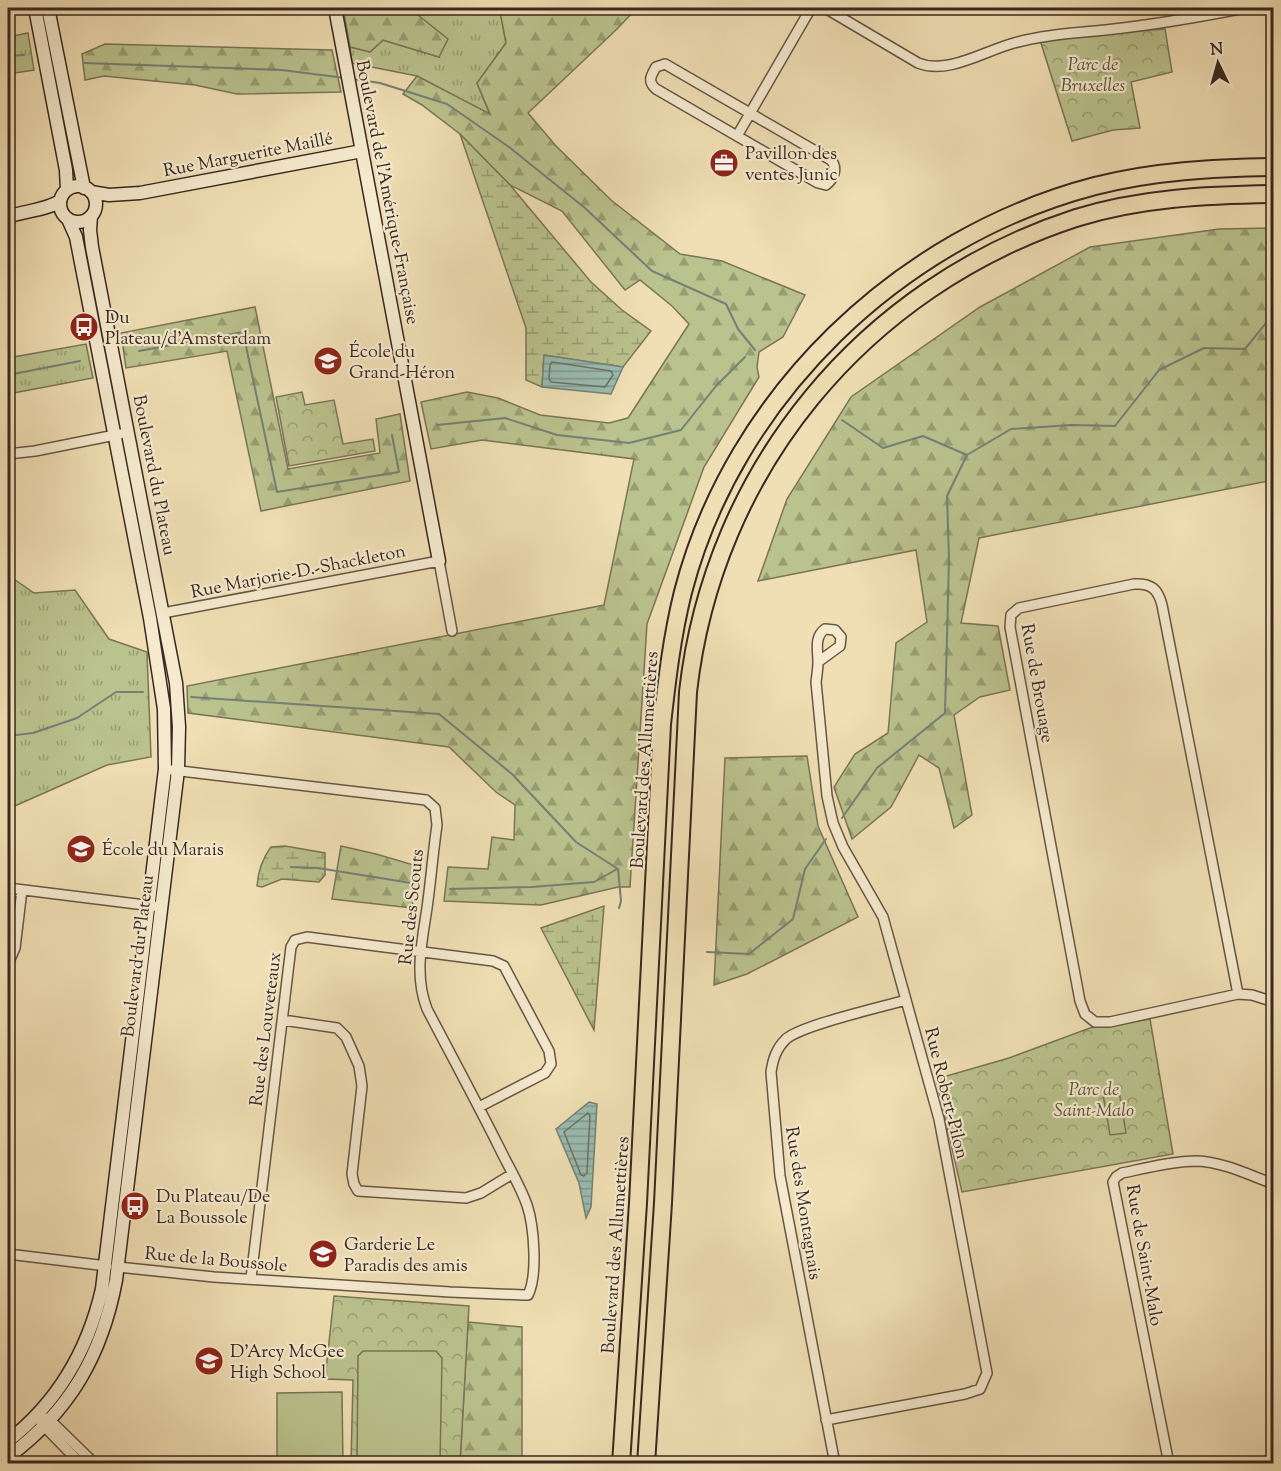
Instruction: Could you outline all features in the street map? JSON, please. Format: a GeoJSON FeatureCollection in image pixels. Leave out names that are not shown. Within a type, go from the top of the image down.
{"type":"FeatureCollection","features":[{"type":"Feature","properties":{"kind":"highway","name":"Boulevard des Allumettières"},"geometry":{"type":"LineString","coordinates":[[621,1464],[638,1200],[662,724],[671,647],[683,591],[718,499],[748,443],[807,363],[834,335],[898,280],[934,255],[974,232],[1015,213],[1052,199],[1135,177],[1194,170],[1274,167]]}},
{"type":"Feature","properties":{"kind":"highway"},"geometry":{"type":"LineString","coordinates":[[646,1464],[663,1203],[691,670],[704,609],[717,566],[736,520],[767,463],[802,410],[857,347],[930,289],[966,266],[1028,236],[1116,207],[1189,197],[1274,194]]}},
{"type":"Feature","properties":{"kind":"highway"},"geometry":{"type":"LineString","coordinates":[[638,1200],[663,1203]]}},
{"type":"Feature","properties":{"kind":"main road","name":"Boulevard du Plateau"},"geometry":{"type":"LineString","coordinates":[[8,1457],[30,1439],[43,1421],[72,1393],[100,1341],[111,1304],[112,1266],[155,906],[165,769],[164,709],[150,618],[76,237],[64,206],[66,170],[35,8]]}},
{"type":"Feature","properties":{"kind":"main road"},"geometry":{"type":"LineString","coordinates":[[8,217],[52,205],[64,206],[80,222],[93,213],[96,204],[88,190],[48,8]]}},
{"type":"Feature","properties":{"kind":"main road","name":"Boulevard de l'Amérique-Française"},"geometry":{"type":"LineString","coordinates":[[335,8],[439,561]]}},
{"type":"Feature","properties":{"kind":"main road","name":"Rue Marguerite Maillé"},"geometry":{"type":"LineString","coordinates":[[93,213],[110,202],[141,193],[362,151]]}},
{"type":"Feature","properties":{"kind":"main road"},"geometry":{"type":"LineString","coordinates":[[64,206],[78,186],[88,190]]}},
{"type":"Feature","properties":{"kind":"main road","name":"Rue Marguerite Maillé"},"geometry":{"type":"LineString","coordinates":[[88,190],[109,195],[141,193]]}},
{"type":"Feature","properties":{"kind":"main road","name":"Boulevard du Plateau"},"geometry":{"type":"LineString","coordinates":[[93,213],[90,230],[92,247],[177,690],[178,770],[155,906]]}},
{"type":"Feature","properties":{"kind":"main road","name":"Boulevard du Plateau"},"geometry":{"type":"LineString","coordinates":[[8,1441],[43,1421]]}},
{"type":"Feature","properties":{"kind":"street"},"geometry":{"type":"LineString","coordinates":[[737,136],[811,8]]}},
{"type":"Feature","properties":{"kind":"street"},"geometry":{"type":"LineString","coordinates":[[825,8],[918,63],[933,67],[952,64],[1037,37],[1162,23],[1245,8]]}},
{"type":"Feature","properties":{"kind":"street"},"geometry":{"type":"LineString","coordinates":[[665,64],[750,112],[831,160],[835,171],[829,183],[826,185],[818,183],[656,89],[650,82],[650,78],[656,67],[665,64]]}},
{"type":"Feature","properties":{"kind":"street"},"geometry":{"type":"LineString","coordinates":[[8,454],[35,451],[128,432]]}},
{"type":"Feature","properties":{"kind":"street","name":"Rue Marjorie-D.-Shackleton"},"geometry":{"type":"LineString","coordinates":[[163,613],[439,561]]}},
{"type":"Feature","properties":{"kind":"street","name":"Boulevard de l'Amérique-Française"},"geometry":{"type":"LineString","coordinates":[[439,561],[453,631]]}},
{"type":"Feature","properties":{"kind":"street","name":"Rue de Brouage"},"geometry":{"type":"LineString","coordinates":[[1238,994],[1162,605],[1157,591],[1147,585],[1134,584],[1019,608],[1011,615],[1010,627],[1080,1001],[1085,1014],[1095,1022],[1110,1022],[1238,994],[1252,995],[1274,1002]]}},
{"type":"Feature","properties":{"kind":"street","name":"Rue Robert-Pilon"},"geometry":{"type":"LineString","coordinates":[[818,662],[817,694],[827,796],[833,822],[843,847],[883,917],[946,1152],[987,1373],[980,1389],[965,1394],[826,1420]]}},
{"type":"Feature","properties":{"kind":"street","name":"Rue des Scouts"},"geometry":{"type":"LineString","coordinates":[[165,769],[426,801],[433,804],[437,812],[437,825],[421,951],[420,979],[424,1002],[527,1204],[534,1256],[531,1289],[528,1295]]}},
{"type":"Feature","properties":{"kind":"street"},"geometry":{"type":"LineString","coordinates":[[8,888],[155,906]]}},
{"type":"Feature","properties":{"kind":"street"},"geometry":{"type":"LineString","coordinates":[[8,964],[15,948],[22,890]]}},
{"type":"Feature","properties":{"kind":"street","name":"Rue des Louveteaux"},"geometry":{"type":"LineString","coordinates":[[251,1278],[291,947],[298,938],[307,937],[421,951],[501,964],[507,970],[549,1051],[552,1064],[545,1073],[479,1107]]}},
{"type":"Feature","properties":{"kind":"street","name":"Rue des Montagnais"},"geometry":{"type":"LineString","coordinates":[[835,1464],[780,1176],[772,1081],[773,1058],[788,1037],[810,1027],[906,1000]]}},
{"type":"Feature","properties":{"kind":"street"},"geometry":{"type":"LineString","coordinates":[[283,1020],[337,1028],[346,1037],[360,1066],[363,1079],[352,1174],[358,1191],[466,1198],[481,1193],[512,1174]]}},
{"type":"Feature","properties":{"kind":"street","name":"Rue de Saint-Malo"},"geometry":{"type":"LineString","coordinates":[[1169,1464],[1113,1182],[1122,1173],[1185,1161],[1198,1161],[1227,1167],[1274,1184]]}},
{"type":"Feature","properties":{"kind":"street","name":"Rue de la Boussole"},"geometry":{"type":"LineString","coordinates":[[8,1254],[214,1277],[439,1292],[528,1295]]}},
{"type":"Feature","properties":{"kind":"street"},"geometry":{"type":"LineString","coordinates":[[43,1421],[81,1464]]}},
{"type":"Feature","properties":{"kind":"street"},"geometry":{"type":"LineString","coordinates":[[43,1421],[95,1464]]}},
{"type":"Feature","properties":{"kind":"green space"},"geometry":{"type":"Polygon","coordinates":[[[343,8],[409,8],[448,39],[439,57],[383,40],[370,52],[350,47],[343,8]]]}},
{"type":"Feature","properties":{"kind":"green space"},"geometry":{"type":"Polygon","coordinates":[[[409,8],[493,8],[500,11],[506,43],[477,83],[490,115],[417,76],[352,63],[350,47],[370,52],[383,40],[439,57],[409,8]]]}},
{"type":"Feature","properties":{"kind":"green space"},"geometry":{"type":"Polygon","coordinates":[[[493,8],[637,8],[528,113],[556,146],[611,200],[680,254],[722,261],[805,295],[783,337],[759,352],[757,367],[759,377],[704,467],[647,624],[630,887],[618,887],[541,905],[444,901],[448,867],[488,869],[492,837],[514,840],[515,805],[496,792],[449,747],[188,713],[187,686],[604,605],[634,459],[482,440],[431,449],[421,402],[467,392],[498,398],[540,415],[609,423],[628,418],[689,324],[672,306],[640,280],[625,290],[562,211],[510,185],[460,134],[422,105],[403,94],[417,76],[490,114],[477,83],[506,43],[500,11],[493,8]]]}},
{"type":"Feature","properties":{"kind":"green space","name":"Parc de Bruxelles"},"geometry":{"type":"Polygon","coordinates":[[[1165,29],[1172,72],[1131,82],[1140,128],[1113,130],[1072,141],[1040,40],[1165,29]]]}},
{"type":"Feature","properties":{"kind":"green space"},"geometry":{"type":"Polygon","coordinates":[[[28,33],[34,70],[8,74],[8,37],[28,33]]]}},
{"type":"Feature","properties":{"kind":"green space"},"geometry":{"type":"Polygon","coordinates":[[[105,44],[332,50],[341,92],[237,94],[195,85],[104,76],[85,80],[82,54],[105,44]]]}},
{"type":"Feature","properties":{"kind":"green space"},"geometry":{"type":"Polygon","coordinates":[[[460,134],[510,185],[591,282],[622,310],[651,331],[623,367],[544,355],[542,387],[526,380],[526,328],[460,134]]]}},
{"type":"Feature","properties":{"kind":"green space"},"geometry":{"type":"Polygon","coordinates":[[[1273,228],[1273,480],[979,538],[961,623],[998,626],[1010,690],[980,697],[954,715],[972,815],[954,828],[939,768],[919,755],[891,807],[852,839],[834,787],[855,754],[888,733],[896,643],[927,622],[916,550],[758,581],[787,499],[851,397],[980,307],[1090,247],[1219,229],[1273,228]]]}},
{"type":"Feature","properties":{"kind":"green space"},"geometry":{"type":"Polygon","coordinates":[[[255,307],[288,469],[380,453],[376,419],[400,414],[410,481],[261,511],[227,351],[126,368],[121,333],[255,307]]]}},
{"type":"Feature","properties":{"kind":"green space"},"geometry":{"type":"Polygon","coordinates":[[[86,344],[93,378],[8,394],[8,358],[86,344]]]}},
{"type":"Feature","properties":{"kind":"green space"},"geometry":{"type":"Polygon","coordinates":[[[302,392],[305,405],[334,400],[343,444],[373,439],[375,451],[289,466],[276,397],[302,392]]]}},
{"type":"Feature","properties":{"kind":"green space"},"geometry":{"type":"Polygon","coordinates":[[[8,575],[34,593],[75,590],[109,639],[147,652],[151,757],[107,765],[8,809],[8,575]]]}},
{"type":"Feature","properties":{"kind":"green space"},"geometry":{"type":"Polygon","coordinates":[[[807,756],[818,826],[858,917],[747,974],[714,985],[725,758],[807,756]]]}},
{"type":"Feature","properties":{"kind":"green space"},"geometry":{"type":"Polygon","coordinates":[[[285,846],[325,853],[325,875],[319,882],[282,879],[262,887],[257,886],[261,866],[271,847],[285,846]]]}},
{"type":"Feature","properties":{"kind":"green space"},"geometry":{"type":"Polygon","coordinates":[[[341,846],[417,866],[412,908],[332,899],[341,846]]]}},
{"type":"Feature","properties":{"kind":"green space"},"geometry":{"type":"Polygon","coordinates":[[[604,906],[594,1030],[541,928],[604,906]]]}},
{"type":"Feature","properties":{"kind":"green space","name":"Parc de Saint-Malo"},"geometry":{"type":"Polygon","coordinates":[[[1150,1019],[1173,1154],[962,1192],[936,1079],[1009,1058],[1090,1028],[1150,1019]]]}},
{"type":"Feature","properties":{"kind":"green space"},"geometry":{"type":"Polygon","coordinates":[[[1119,1091],[1126,1133],[1110,1135],[1103,1094],[1119,1091]]]}},
{"type":"Feature","properties":{"kind":"green space"},"geometry":{"type":"Polygon","coordinates":[[[334,1296],[469,1306],[460,1463],[351,1463],[353,1380],[325,1379],[334,1296]]]}},
{"type":"Feature","properties":{"kind":"green space"},"geometry":{"type":"Polygon","coordinates":[[[468,1322],[522,1327],[522,1463],[460,1463],[468,1322]]]}},
{"type":"Feature","properties":{"kind":"green space"},"geometry":{"type":"Polygon","coordinates":[[[363,1351],[436,1351],[442,1358],[440,1463],[357,1463],[358,1356],[363,1351]]]}},
{"type":"Feature","properties":{"kind":"green space"},"geometry":{"type":"Polygon","coordinates":[[[342,1392],[343,1463],[277,1463],[277,1393],[342,1392]]]}},
{"type":"Feature","properties":{"kind":"water"},"geometry":{"type":"Polygon","coordinates":[[[544,355],[623,367],[611,394],[542,387],[544,355]]]}},
{"type":"Feature","properties":{"kind":"water"},"geometry":{"type":"Polygon","coordinates":[[[589,1102],[597,1104],[591,1207],[586,1218],[579,1183],[556,1129],[589,1102]]]}},
{"type":"Feature","properties":{"kind":"waterway"},"geometry":{"type":"LineString","coordinates":[[8,56],[24,55]]}},
{"type":"Feature","properties":{"kind":"waterway"},"geometry":{"type":"LineString","coordinates":[[84,63],[282,70],[345,78]]}},
{"type":"Feature","properties":{"kind":"waterway"},"geometry":{"type":"LineString","coordinates":[[353,79],[380,83],[447,104],[509,147],[585,208],[652,271],[726,304],[738,329],[755,350]]}},
{"type":"Feature","properties":{"kind":"waterway"},"geometry":{"type":"LineString","coordinates":[[842,420],[883,448],[923,436],[967,455],[1011,429],[1071,425],[1115,426],[1159,370],[1204,348],[1245,349],[1274,313]]}},
{"type":"Feature","properties":{"kind":"waterway"},"geometry":{"type":"LineString","coordinates":[[139,351],[243,332],[277,492],[399,472],[392,435]]}},
{"type":"Feature","properties":{"kind":"waterway"},"geometry":{"type":"LineString","coordinates":[[437,425],[505,418],[557,435],[629,443],[681,430],[716,386],[745,357]]}},
{"type":"Feature","properties":{"kind":"waterway"},"geometry":{"type":"LineString","coordinates":[[8,375],[80,361]]}},
{"type":"Feature","properties":{"kind":"waterway"},"geometry":{"type":"LineString","coordinates":[[842,818],[877,768],[945,713],[949,559],[947,496],[967,455]]}},
{"type":"Feature","properties":{"kind":"waterway"},"geometry":{"type":"LineString","coordinates":[[8,736],[33,733],[77,718],[116,692],[143,692]]}},
{"type":"Feature","properties":{"kind":"waterway"},"geometry":{"type":"LineString","coordinates":[[191,697],[439,714],[512,774],[576,842],[618,869],[621,901],[619,908]]}},
{"type":"Feature","properties":{"kind":"waterway"},"geometry":{"type":"LineString","coordinates":[[707,952],[749,954],[793,919],[805,869],[826,839]]}},
{"type":"Feature","properties":{"kind":"waterway"},"geometry":{"type":"LineString","coordinates":[[291,867],[318,868],[411,883]]}},
{"type":"Feature","properties":{"kind":"waterway"},"geometry":{"type":"LineString","coordinates":[[450,889],[532,887],[594,882],[617,869]]}},
{"type":"Feature","properties":{"kind":"place","name":"Pavillon des ventes Junic"},"geometry":{"type":"Point","coordinates":[724,163]}},
{"type":"Feature","properties":{"kind":"place","name":"Du Plateau/d'Amsterdam"},"geometry":{"type":"Point","coordinates":[84,327]}},
{"type":"Feature","properties":{"kind":"place","name":"École du Grand-Héron"},"geometry":{"type":"Point","coordinates":[328,361]}},
{"type":"Feature","properties":{"kind":"place","name":"École du Marais"},"geometry":{"type":"Point","coordinates":[81,849]}},
{"type":"Feature","properties":{"kind":"place","name":"Du Plateau/De La Boussole"},"geometry":{"type":"Point","coordinates":[135,1206]}},
{"type":"Feature","properties":{"kind":"place","name":"Garderie Le Paradis des amis"},"geometry":{"type":"Point","coordinates":[323,1254]}},
{"type":"Feature","properties":{"kind":"place","name":"D'Arcy McGee High School"},"geometry":{"type":"Point","coordinates":[209,1361]}}]}
